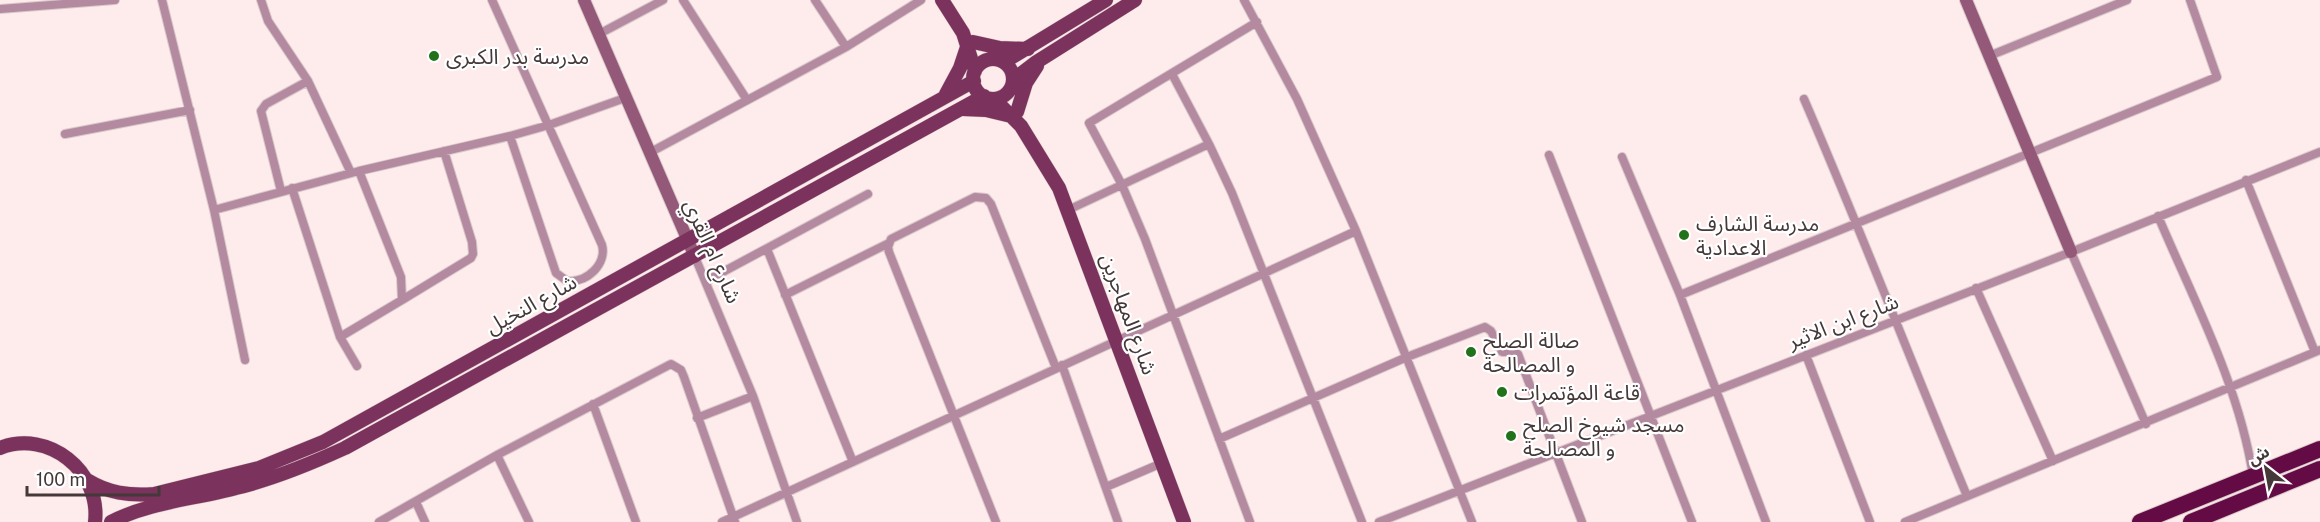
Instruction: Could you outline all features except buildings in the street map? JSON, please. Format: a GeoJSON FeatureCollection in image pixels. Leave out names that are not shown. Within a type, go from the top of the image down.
{"type":"FeatureCollection","features":[{"type":"Feature","properties":{"kind":"highway"},"geometry":{"type":"LineString","coordinates":[[2140,522],[2320,449]]}},
{"type":"Feature","properties":{"kind":"highway"},"geometry":{"type":"LineString","coordinates":[[2194,522],[2320,469]]}},
{"type":"Feature","properties":{"kind":"main road"},"geometry":{"type":"LineString","coordinates":[[942,0],[968,41],[979,92],[989,97],[1006,94],[1011,85],[1044,58],[1135,0]]}},
{"type":"Feature","properties":{"kind":"main road"},"geometry":{"type":"LineString","coordinates":[[974,76],[982,62],[999,61],[1028,49],[1106,0]]}},
{"type":"Feature","properties":{"kind":"main road"},"geometry":{"type":"LineString","coordinates":[[968,41],[1000,48],[1028,49]]}},
{"type":"Feature","properties":{"kind":"main road"},"geometry":{"type":"LineString","coordinates":[[968,41],[1011,70],[1011,85]]}},
{"type":"Feature","properties":{"kind":"main road"},"geometry":{"type":"LineString","coordinates":[[943,98],[960,69],[968,41]]}},
{"type":"Feature","properties":{"kind":"main road"},"geometry":{"type":"LineString","coordinates":[[961,109],[979,109],[1017,118],[1026,83],[1044,58]]}},
{"type":"Feature","properties":{"kind":"main road","name":"شارع النخيل"},"geometry":{"type":"LineString","coordinates":[[87,480],[99,488],[126,495],[153,494],[225,477],[288,457],[360,423],[943,98],[974,76]]}},
{"type":"Feature","properties":{"kind":"main road","name":"شارع المهاجرين"},"geometry":{"type":"LineString","coordinates":[[1011,85],[1017,118],[1059,188],[1068,210],[1184,522]]}},
{"type":"Feature","properties":{"kind":"main road","name":"شارع النخيل"},"geometry":{"type":"LineString","coordinates":[[111,522],[137,512],[238,488],[321,459],[961,109],[989,97]]}},
{"type":"Feature","properties":{"kind":"main road","name":"شارع المهاجرين"},"geometry":{"type":"LineString","coordinates":[[989,97],[1017,118]]}},
{"type":"Feature","properties":{"kind":"main road"},"geometry":{"type":"LineString","coordinates":[[0,448],[19,443],[47,447],[70,460],[87,480],[95,505],[95,522]]}},
{"type":"Feature","properties":{"kind":"street"},"geometry":{"type":"LineString","coordinates":[[0,9],[43,3],[115,0]]}},
{"type":"Feature","properties":{"kind":"street"},"geometry":{"type":"LineString","coordinates":[[162,0],[214,210],[245,360]]}},
{"type":"Feature","properties":{"kind":"street"},"geometry":{"type":"LineString","coordinates":[[261,0],[268,21],[308,81],[355,172],[401,277],[402,300]]}},
{"type":"Feature","properties":{"kind":"street"},"geometry":{"type":"LineString","coordinates":[[492,0],[603,250],[602,260],[597,268],[576,281],[563,279],[555,269],[510,136]]}},
{"type":"Feature","properties":{"kind":"street","name":"شارع ام القري"},"geometry":{"type":"LineString","coordinates":[[584,0],[706,281],[753,396],[797,522]]}},
{"type":"Feature","properties":{"kind":"street"},"geometry":{"type":"LineString","coordinates":[[599,34],[663,0]]}},
{"type":"Feature","properties":{"kind":"street"},"geometry":{"type":"LineString","coordinates":[[683,0],[747,100]]}},
{"type":"Feature","properties":{"kind":"street"},"geometry":{"type":"LineString","coordinates":[[815,0],[846,47]]}},
{"type":"Feature","properties":{"kind":"street"},"geometry":{"type":"LineString","coordinates":[[649,153],[846,47],[921,0]]}},
{"type":"Feature","properties":{"kind":"street"},"geometry":{"type":"LineString","coordinates":[[1244,0],[1297,99],[1356,231],[1472,522]]}},
{"type":"Feature","properties":{"kind":"street"},"geometry":{"type":"LineString","coordinates":[[1966,0],[2071,252],[2146,424]]}},
{"type":"Feature","properties":{"kind":"street"},"geometry":{"type":"LineString","coordinates":[[1989,56],[2127,0]]}},
{"type":"Feature","properties":{"kind":"street"},"geometry":{"type":"LineString","coordinates":[[1680,295],[2217,77],[2190,0]]}},
{"type":"Feature","properties":{"kind":"street"},"geometry":{"type":"LineString","coordinates":[[1250,522],[1145,239],[1122,185],[1089,123],[1257,22]]}},
{"type":"Feature","properties":{"kind":"street"},"geometry":{"type":"LineString","coordinates":[[1172,74],[1232,193],[1362,522]]}},
{"type":"Feature","properties":{"kind":"street"},"geometry":{"type":"LineString","coordinates":[[280,191],[261,111],[266,104],[308,81]]}},
{"type":"Feature","properties":{"kind":"street"},"geometry":{"type":"LineString","coordinates":[[214,210],[355,172],[510,136],[625,98]]}},
{"type":"Feature","properties":{"kind":"street"},"geometry":{"type":"LineString","coordinates":[[1804,99],[1857,222],[1894,320],[1967,496]]}},
{"type":"Feature","properties":{"kind":"street"},"geometry":{"type":"LineString","coordinates":[[65,134],[190,110]]}},
{"type":"Feature","properties":{"kind":"street"},"geometry":{"type":"LineString","coordinates":[[1068,210],[1209,144]]}},
{"type":"Feature","properties":{"kind":"street"},"geometry":{"type":"LineString","coordinates":[[340,337],[471,258],[472,242],[444,151]]}},
{"type":"Feature","properties":{"kind":"street","name":"شارع ابن الاثير"},"geometry":{"type":"LineString","coordinates":[[1379,522],[2071,252],[2320,152]]}},
{"type":"Feature","properties":{"kind":"street"},"geometry":{"type":"LineString","coordinates":[[1549,156],[1692,522]]}},
{"type":"Feature","properties":{"kind":"street"},"geometry":{"type":"LineString","coordinates":[[1622,157],[1680,295],[1766,522]]}},
{"type":"Feature","properties":{"kind":"street"},"geometry":{"type":"LineString","coordinates":[[1905,522],[2318,351],[2246,180]]}},
{"type":"Feature","properties":{"kind":"street"},"geometry":{"type":"LineString","coordinates":[[292,188],[340,337],[357,366]]}},
{"type":"Feature","properties":{"kind":"street"},"geometry":{"type":"LineString","coordinates":[[706,281],[868,194]]}},
{"type":"Feature","properties":{"kind":"street"},"geometry":{"type":"LineString","coordinates":[[785,294],[889,243],[894,236],[975,196],[986,198],[991,204],[1059,367],[1118,522]]}},
{"type":"Feature","properties":{"kind":"street"},"geometry":{"type":"LineString","coordinates":[[2158,216],[2232,388],[2253,476]]}},
{"type":"Feature","properties":{"kind":"street"},"geometry":{"type":"LineString","coordinates":[[722,522],[735,519],[787,492],[1356,231]]}},
{"type":"Feature","properties":{"kind":"street"},"geometry":{"type":"LineString","coordinates":[[889,243],[889,252],[996,522]]}},
{"type":"Feature","properties":{"kind":"street"},"geometry":{"type":"LineString","coordinates":[[767,249],[853,462]]}},
{"type":"Feature","properties":{"kind":"street"},"geometry":{"type":"LineString","coordinates":[[1976,288],[2053,462]]}},
{"type":"Feature","properties":{"kind":"street"},"geometry":{"type":"LineString","coordinates":[[1219,439],[1407,357],[1480,328],[1488,328],[1502,352],[1518,354],[1582,522]]}},
{"type":"Feature","properties":{"kind":"street"},"geometry":{"type":"LineString","coordinates":[[1806,355],[1870,522]]}},
{"type":"Feature","properties":{"kind":"street"},"geometry":{"type":"LineString","coordinates":[[379,522],[497,455],[671,364],[681,370],[735,519]]}},
{"type":"Feature","properties":{"kind":"street"},"geometry":{"type":"LineString","coordinates":[[697,417],[753,396]]}},
{"type":"Feature","properties":{"kind":"street"},"geometry":{"type":"LineString","coordinates":[[593,404],[636,522]]}},
{"type":"Feature","properties":{"kind":"street"},"geometry":{"type":"LineString","coordinates":[[497,455],[529,522]]}},
{"type":"Feature","properties":{"kind":"street"},"geometry":{"type":"LineString","coordinates":[[1106,487],[1162,463]]}},
{"type":"Feature","properties":{"kind":"street"},"geometry":{"type":"LineString","coordinates":[[416,502],[425,522]]}},
{"type":"Feature","properties":{"kind":"place","name":"مدرسة بدر الكبرى"},"geometry":{"type":"Point","coordinates":[434,56]}},
{"type":"Feature","properties":{"kind":"place","name":"مدرسة الشارف الاعدادية"},"geometry":{"type":"Point","coordinates":[1684,235]}},
{"type":"Feature","properties":{"kind":"place","name":"صالة الصلح و المصالحة"},"geometry":{"type":"Point","coordinates":[1471,352]}},
{"type":"Feature","properties":{"kind":"place","name":"قاعة المؤتمرات"},"geometry":{"type":"Point","coordinates":[1502,392]}},
{"type":"Feature","properties":{"kind":"place","name":"مسجد شيوخ الصلح و المصالحة"},"geometry":{"type":"Point","coordinates":[1511,436]}}]}
